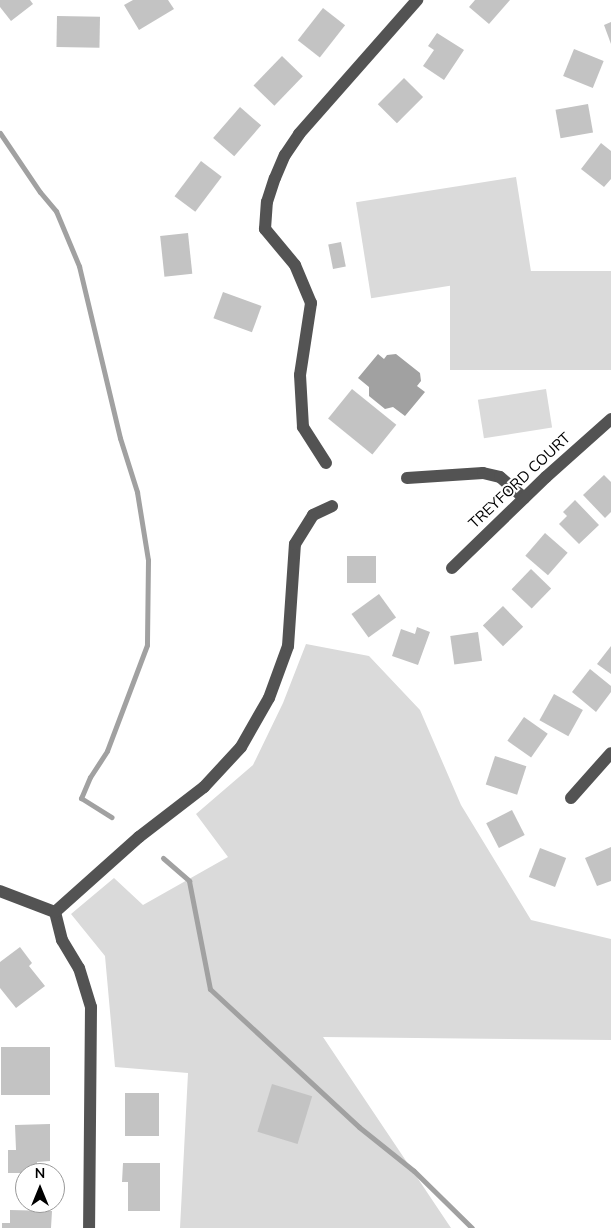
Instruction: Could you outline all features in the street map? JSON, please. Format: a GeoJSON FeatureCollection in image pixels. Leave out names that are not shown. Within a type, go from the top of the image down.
{"type":"FeatureCollection","features":[{"type":"Feature","properties":{"kind":"street"},"geometry":{"type":"LineString","coordinates":[[326,463],[303,427],[300,375],[311,303],[294,265],[266,229],[267,202],[275,178],[299,134],[417,0]]}},
{"type":"Feature","properties":{"kind":"street","name":"TREYFORD COURT"},"geometry":{"type":"LineString","coordinates":[[452,568],[524,498],[611,419]]}},
{"type":"Feature","properties":{"kind":"street"},"geometry":{"type":"LineString","coordinates":[[407,478],[483,472],[500,477],[524,498]]}},
{"type":"Feature","properties":{"kind":"street"},"geometry":{"type":"LineString","coordinates":[[55,912],[139,837],[204,787],[241,747],[269,698],[288,646],[295,544],[312,515],[332,506]]}},
{"type":"Feature","properties":{"kind":"street"},"geometry":{"type":"LineString","coordinates":[[571,798],[611,753]]}},
{"type":"Feature","properties":{"kind":"street"},"geometry":{"type":"LineString","coordinates":[[0,890],[55,912]]}},
{"type":"Feature","properties":{"kind":"street"},"geometry":{"type":"LineString","coordinates":[[55,912],[62,940],[79,968],[91,1007],[89,1228]]}},
{"type":"Feature","properties":{"kind":"shaded area"},"geometry":{"type":"Polygon","coordinates":[[[516,177],[531,273],[371,298],[356,202],[516,177]]]}},
{"type":"Feature","properties":{"kind":"shaded area"},"geometry":{"type":"Polygon","coordinates":[[[450,271],[611,271],[611,370],[450,370],[450,271]]]}},
{"type":"Feature","properties":{"kind":"shaded area"},"geometry":{"type":"Polygon","coordinates":[[[378,354],[384,359],[387,355],[396,354],[420,373],[421,381],[417,386],[425,392],[405,416],[393,407],[385,409],[369,396],[369,387],[358,378],[378,354]]]}},
{"type":"Feature","properties":{"kind":"shaded area"},"geometry":{"type":"Polygon","coordinates":[[[546,389],[552,428],[484,438],[478,400],[546,389]]]}},
{"type":"Feature","properties":{"kind":"shaded area"},"geometry":{"type":"Polygon","coordinates":[[[306,644],[369,656],[420,710],[461,805],[531,920],[611,939],[611,1040],[323,1037],[451,1228],[180,1228],[188,1073],[115,1067],[105,956],[71,914],[114,878],[143,905],[228,857],[196,814],[253,765],[283,703],[306,644]]]}},
{"type":"Feature","properties":{"kind":"building"},"geometry":{"type":"Polygon","coordinates":[[[0,0],[30,0],[33,4],[11,21],[0,7],[0,0]]]}},
{"type":"Feature","properties":{"kind":"building"},"geometry":{"type":"Polygon","coordinates":[[[133,0],[168,0],[174,9],[139,30],[124,5],[133,0]]]}},
{"type":"Feature","properties":{"kind":"building"},"geometry":{"type":"Polygon","coordinates":[[[475,0],[510,0],[489,24],[469,7],[475,0]]]}},
{"type":"Feature","properties":{"kind":"building"},"geometry":{"type":"Polygon","coordinates":[[[323,8],[345,25],[320,58],[298,40],[323,8]]]}},
{"type":"Feature","properties":{"kind":"building"},"geometry":{"type":"Polygon","coordinates":[[[57,16],[100,17],[99,48],[56,47],[57,16]]]}},
{"type":"Feature","properties":{"kind":"building"},"geometry":{"type":"Polygon","coordinates":[[[611,22],[611,44],[604,25],[611,22]]]}},
{"type":"Feature","properties":{"kind":"building"},"geometry":{"type":"Polygon","coordinates":[[[437,33],[464,50],[444,80],[423,66],[434,50],[428,46],[437,33]]]}},
{"type":"Feature","properties":{"kind":"building"},"geometry":{"type":"Polygon","coordinates":[[[574,49],[604,61],[593,88],[563,76],[574,49]]]}},
{"type":"Feature","properties":{"kind":"building"},"geometry":{"type":"Polygon","coordinates":[[[282,56],[303,76],[274,106],[254,85],[282,56]]]}},
{"type":"Feature","properties":{"kind":"building"},"geometry":{"type":"Polygon","coordinates":[[[404,78],[423,97],[397,123],[378,104],[404,78]]]}},
{"type":"Feature","properties":{"kind":"building"},"geometry":{"type":"Polygon","coordinates":[[[588,104],[593,133],[561,138],[556,110],[588,104]]]}},
{"type":"Feature","properties":{"kind":"building"},"geometry":{"type":"Polygon","coordinates":[[[240,107],[261,125],[234,156],[213,138],[240,107]]]}},
{"type":"Feature","properties":{"kind":"building"},"geometry":{"type":"Polygon","coordinates":[[[601,143],[611,151],[611,179],[604,187],[581,169],[601,143]]]}},
{"type":"Feature","properties":{"kind":"building"},"geometry":{"type":"Polygon","coordinates":[[[201,161],[222,177],[195,212],[175,196],[201,161]]]}},
{"type":"Feature","properties":{"kind":"building"},"geometry":{"type":"Polygon","coordinates":[[[188,233],[192,274],[164,277],[160,236],[188,233]]]}},
{"type":"Feature","properties":{"kind":"building"},"geometry":{"type":"Polygon","coordinates":[[[341,242],[346,267],[333,269],[328,244],[341,242]]]}},
{"type":"Feature","properties":{"kind":"building"},"geometry":{"type":"Polygon","coordinates":[[[223,292],[262,306],[252,332],[213,318],[223,292]]]}},
{"type":"Feature","properties":{"kind":"building"},"geometry":{"type":"Polygon","coordinates":[[[352,389],[396,425],[372,454],[328,419],[352,389]]]}},
{"type":"Feature","properties":{"kind":"building"},"geometry":{"type":"Polygon","coordinates":[[[604,475],[611,482],[611,512],[605,518],[583,495],[604,475]]]}},
{"type":"Feature","properties":{"kind":"building"},"geometry":{"type":"Polygon","coordinates":[[[575,500],[599,525],[579,544],[559,524],[567,516],[563,512],[575,500]]]}},
{"type":"Feature","properties":{"kind":"building"},"geometry":{"type":"Polygon","coordinates":[[[545,533],[568,553],[548,575],[525,556],[545,533]]]}},
{"type":"Feature","properties":{"kind":"building"},"geometry":{"type":"Polygon","coordinates":[[[347,556],[376,556],[376,583],[347,583],[347,556]]]}},
{"type":"Feature","properties":{"kind":"building"},"geometry":{"type":"Polygon","coordinates":[[[531,569],[551,588],[532,609],[512,589],[531,569]]]}},
{"type":"Feature","properties":{"kind":"building"},"geometry":{"type":"Polygon","coordinates":[[[379,594],[396,617],[369,637],[351,614],[379,594]]]}},
{"type":"Feature","properties":{"kind":"building"},"geometry":{"type":"Polygon","coordinates":[[[503,606],[523,627],[503,646],[483,625],[503,606]]]}},
{"type":"Feature","properties":{"kind":"building"},"geometry":{"type":"Polygon","coordinates":[[[417,627],[430,632],[418,665],[392,656],[401,629],[415,634],[417,627]]]}},
{"type":"Feature","properties":{"kind":"building"},"geometry":{"type":"Polygon","coordinates":[[[478,632],[482,661],[454,665],[450,636],[478,632]]]}},
{"type":"Feature","properties":{"kind":"building"},"geometry":{"type":"Polygon","coordinates":[[[611,646],[611,674],[597,664],[611,646]]]}},
{"type":"Feature","properties":{"kind":"building"},"geometry":{"type":"Polygon","coordinates":[[[590,669],[611,686],[611,692],[596,712],[572,692],[590,669]]]}},
{"type":"Feature","properties":{"kind":"building"},"geometry":{"type":"Polygon","coordinates":[[[554,694],[583,710],[568,736],[539,720],[554,694]]]}},
{"type":"Feature","properties":{"kind":"building"},"geometry":{"type":"Polygon","coordinates":[[[524,717],[548,734],[531,757],[507,741],[524,717]]]}},
{"type":"Feature","properties":{"kind":"building"},"geometry":{"type":"Polygon","coordinates":[[[495,756],[526,766],[517,795],[486,785],[495,756]]]}},
{"type":"Feature","properties":{"kind":"building"},"geometry":{"type":"Polygon","coordinates":[[[512,810],[525,835],[499,848],[486,823],[512,810]]]}},
{"type":"Feature","properties":{"kind":"building"},"geometry":{"type":"Polygon","coordinates":[[[611,847],[611,881],[597,886],[585,858],[611,847]]]}},
{"type":"Feature","properties":{"kind":"building"},"geometry":{"type":"Polygon","coordinates":[[[540,848],[566,858],[555,887],[529,877],[540,848]]]}},
{"type":"Feature","properties":{"kind":"building"},"geometry":{"type":"Polygon","coordinates":[[[20,947],[32,963],[29,966],[45,986],[16,1008],[0,988],[0,962],[20,947]]]}},
{"type":"Feature","properties":{"kind":"building"},"geometry":{"type":"Polygon","coordinates":[[[1,1047],[50,1047],[50,1095],[1,1095],[1,1047]]]}},
{"type":"Feature","properties":{"kind":"building"},"geometry":{"type":"Polygon","coordinates":[[[272,1084],[312,1096],[298,1144],[257,1132],[272,1084]]]}},
{"type":"Feature","properties":{"kind":"building"},"geometry":{"type":"Polygon","coordinates":[[[125,1093],[159,1093],[159,1136],[125,1136],[125,1093]]]}},
{"type":"Feature","properties":{"kind":"building"},"geometry":{"type":"Polygon","coordinates":[[[50,1124],[50,1161],[15,1163],[15,1173],[8,1173],[8,1150],[16,1150],[15,1125],[50,1124]]]}},
{"type":"Feature","properties":{"kind":"building"},"geometry":{"type":"Polygon","coordinates":[[[123,1163],[160,1163],[160,1211],[128,1211],[128,1182],[122,1182],[123,1163]]]}},
{"type":"Feature","properties":{"kind":"building"},"geometry":{"type":"Polygon","coordinates":[[[10,1210],[15,1210],[15,1213],[52,1213],[51,1228],[2,1228],[2,1223],[10,1223],[10,1210]]]}},
{"type":"Feature","properties":{"kind":"waterway"},"geometry":{"type":"LineString","coordinates":[[0,133],[40,192],[56,211],[79,266],[120,438],[137,492],[148,560],[147,645],[107,751],[90,777],[81,798],[111,817]]}},
{"type":"Feature","properties":{"kind":"waterway"},"geometry":{"type":"LineString","coordinates":[[163,858],[189,881],[210,989],[359,1127],[414,1171],[472,1228]]}}]}
